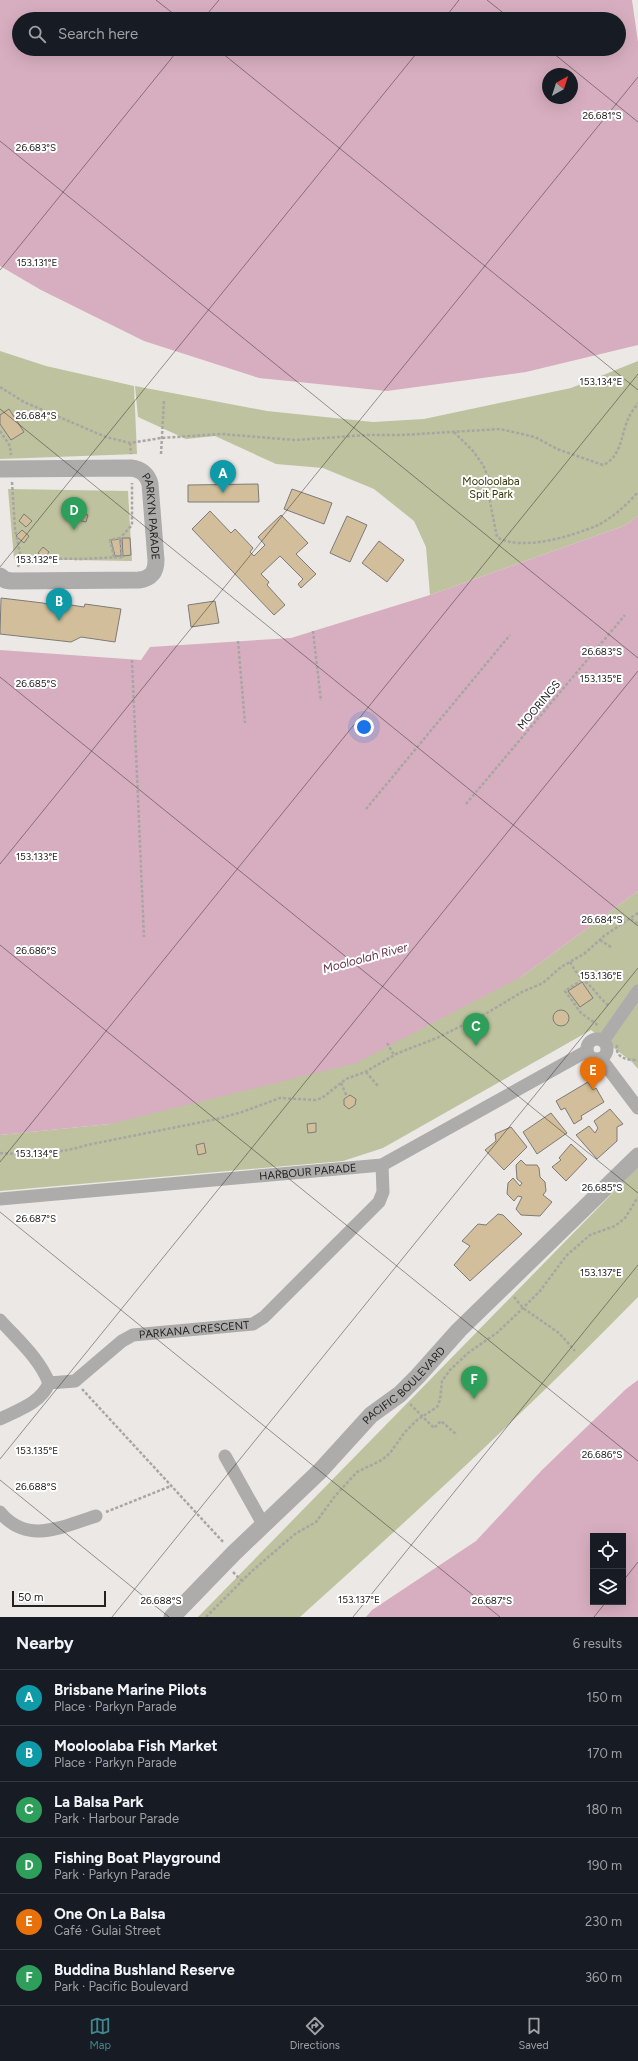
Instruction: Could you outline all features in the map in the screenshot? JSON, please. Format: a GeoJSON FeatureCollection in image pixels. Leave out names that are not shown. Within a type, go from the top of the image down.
{"type":"FeatureCollection","features":[{"type":"Feature","properties":{"kind":"street","name":"PARKYN PARADE"},"geometry":{"type":"LineString","coordinates":[[0,576],[6,581],[139,580],[153,575],[156,570],[150,484],[145,474],[138,469],[4,472]]}},
{"type":"Feature","properties":{"kind":"street"},"geometry":{"type":"LineString","coordinates":[[606,1037],[592,1040],[588,1046],[587,1051],[593,1058],[601,1059],[606,1055],[606,1037],[638,991]]}},
{"type":"Feature","properties":{"kind":"street","name":"HARBOUR PARADE"},"geometry":{"type":"LineString","coordinates":[[0,1199],[382,1165],[587,1051]]}},
{"type":"Feature","properties":{"kind":"street"},"geometry":{"type":"LineString","coordinates":[[601,1059],[638,1108]]}},
{"type":"Feature","properties":{"kind":"street","name":"PACIFIC BOULEVARD"},"geometry":{"type":"LineString","coordinates":[[172,1617],[263,1524],[320,1471],[372,1415],[400,1394],[459,1330],[638,1156]]}},
{"type":"Feature","properties":{"kind":"street","name":"PARKANA CRESCENT"},"geometry":{"type":"LineString","coordinates":[[76,1381],[122,1341],[133,1335],[253,1324],[264,1317],[379,1202],[383,1192],[382,1165]]}},
{"type":"Feature","properties":{"kind":"street"},"geometry":{"type":"LineString","coordinates":[[0,1320],[37,1361],[44,1371],[49,1383],[45,1392],[39,1398],[0,1419]]}},
{"type":"Feature","properties":{"kind":"street"},"geometry":{"type":"LineString","coordinates":[[49,1383],[76,1381]]}},
{"type":"Feature","properties":{"kind":"street"},"geometry":{"type":"LineString","coordinates":[[225,1456],[263,1524]]}},
{"type":"Feature","properties":{"kind":"street"},"geometry":{"type":"LineString","coordinates":[[0,1512],[9,1523],[26,1531],[48,1531],[96,1516]]}},
{"type":"Feature","properties":{"kind":"path"},"geometry":{"type":"LineString","coordinates":[[0,387],[24,402],[106,437],[130,443],[161,438],[221,434],[295,440],[500,429],[535,436],[557,450],[603,465],[610,462],[617,454],[629,417],[638,403]]}},
{"type":"Feature","properties":{"kind":"path"},"geometry":{"type":"LineString","coordinates":[[161,454],[164,400]]}},
{"type":"Feature","properties":{"kind":"path"},"geometry":{"type":"LineString","coordinates":[[0,431],[10,446],[4,472],[21,558],[81,559],[122,557],[120,538]]}},
{"type":"Feature","properties":{"kind":"path"},"geometry":{"type":"LineString","coordinates":[[454,432],[473,451],[483,465],[489,479],[488,492],[497,537],[504,542],[547,542],[598,525],[630,502],[638,492]]}},
{"type":"Feature","properties":{"kind":"path"},"geometry":{"type":"LineString","coordinates":[[114,557],[110,540],[120,538],[132,525],[132,468],[130,443]]}},
{"type":"Feature","properties":{"kind":"path","name":"MOORINGS"},"geometry":{"type":"LineString","coordinates":[[466,804],[625,615]]}},
{"type":"Feature","properties":{"kind":"path"},"geometry":{"type":"LineString","coordinates":[[313,631],[321,701]]}},
{"type":"Feature","properties":{"kind":"path"},"geometry":{"type":"LineString","coordinates":[[366,809],[510,635]]}},
{"type":"Feature","properties":{"kind":"path"},"geometry":{"type":"LineString","coordinates":[[238,641],[244,723]]}},
{"type":"Feature","properties":{"kind":"path"},"geometry":{"type":"LineString","coordinates":[[132,660],[144,937]]}},
{"type":"Feature","properties":{"kind":"path"},"geometry":{"type":"LineString","coordinates":[[0,1153],[45,1154],[71,1150],[87,1145],[218,1119],[280,1098],[315,1100],[322,1098],[341,1083],[366,1072],[394,1055],[437,1038],[487,1014],[522,992],[543,983],[561,967],[584,954],[600,940],[638,913]]}},
{"type":"Feature","properties":{"kind":"path"},"geometry":{"type":"LineString","coordinates":[[631,919],[638,924]]}},
{"type":"Feature","properties":{"kind":"path"},"geometry":{"type":"LineString","coordinates":[[600,940],[611,947]]}},
{"type":"Feature","properties":{"kind":"path"},"geometry":{"type":"LineString","coordinates":[[570,962],[582,980],[587,983],[602,1001],[608,1005]]}},
{"type":"Feature","properties":{"kind":"path"},"geometry":{"type":"LineString","coordinates":[[582,980],[565,991],[581,1013],[606,1037],[620,1040],[616,1048],[621,1058],[627,1060],[638,1060]]}},
{"type":"Feature","properties":{"kind":"path"},"geometry":{"type":"LineString","coordinates":[[388,1043],[394,1055]]}},
{"type":"Feature","properties":{"kind":"path"},"geometry":{"type":"LineString","coordinates":[[366,1072],[378,1086]]}},
{"type":"Feature","properties":{"kind":"path"},"geometry":{"type":"LineString","coordinates":[[341,1083],[347,1097]]}},
{"type":"Feature","properties":{"kind":"path"},"geometry":{"type":"LineString","coordinates":[[206,1617],[252,1571],[295,1534],[316,1522],[347,1482],[357,1472],[382,1460],[390,1453],[405,1432],[423,1416],[437,1407],[440,1400],[442,1380],[450,1370],[468,1353],[498,1332],[523,1308],[540,1291],[566,1256],[590,1235],[615,1226],[625,1218],[638,1197]]}},
{"type":"Feature","properties":{"kind":"path"},"geometry":{"type":"LineString","coordinates":[[523,1308],[559,1333],[575,1351]]}},
{"type":"Feature","properties":{"kind":"path"},"geometry":{"type":"LineString","coordinates":[[76,1381],[226,1544]]}},
{"type":"Feature","properties":{"kind":"path"},"geometry":{"type":"LineString","coordinates":[[423,1416],[434,1428],[441,1421],[457,1435]]}},
{"type":"Feature","properties":{"kind":"path"},"geometry":{"type":"LineString","coordinates":[[96,1516],[171,1486]]}},
{"type":"Feature","properties":{"kind":"green space"},"geometry":{"type":"Polygon","coordinates":[[[0,351],[46,366],[134,386],[137,454],[0,459],[0,351]]]}},
{"type":"Feature","properties":{"kind":"green space","name":"Mooloolaba Spit Park"},"geometry":{"type":"Polygon","coordinates":[[[638,361],[638,516],[626,525],[430,595],[426,547],[414,521],[374,489],[323,468],[276,464],[215,436],[186,439],[138,417],[135,386],[267,411],[373,422],[424,419],[571,388],[638,361]]]}},
{"type":"Feature","properties":{"kind":"green space"},"geometry":{"type":"Polygon","coordinates":[[[8,489],[128,491],[132,561],[14,559],[8,489]]]}},
{"type":"Feature","properties":{"kind":"green space"},"geometry":{"type":"Polygon","coordinates":[[[638,891],[638,1069],[632,1062],[591,1030],[383,1148],[343,1161],[0,1191],[0,1135],[110,1124],[521,977],[638,891]]]}},
{"type":"Feature","properties":{"kind":"green space"},"geometry":{"type":"Polygon","coordinates":[[[638,1167],[638,1297],[472,1460],[300,1617],[198,1617],[638,1167]]]}},
{"type":"Feature","properties":{"kind":"water"},"geometry":{"type":"Polygon","coordinates":[[[0,0],[632,0],[638,42],[638,345],[526,372],[387,391],[259,378],[144,341],[41,290],[0,266],[0,0]]]}},
{"type":"Feature","properties":{"kind":"water","name":"Mooloolah River"},"geometry":{"type":"Polygon","coordinates":[[[638,516],[638,891],[521,977],[356,1063],[110,1124],[0,1135],[0,650],[141,660],[150,647],[291,638],[430,595],[626,525],[638,516]]]}},
{"type":"Feature","properties":{"kind":"water"},"geometry":{"type":"Polygon","coordinates":[[[638,1380],[638,1617],[366,1617],[372,1610],[476,1541],[542,1470],[626,1389],[638,1380]]]}},
{"type":"Feature","properties":{"kind":"building"},"geometry":{"type":"Polygon","coordinates":[[[9,409],[24,432],[11,440],[0,424],[0,415],[9,409]]]}},
{"type":"Feature","properties":{"kind":"building"},"geometry":{"type":"Polygon","coordinates":[[[258,484],[259,502],[188,502],[188,485],[258,484]]]}},
{"type":"Feature","properties":{"kind":"building"},"geometry":{"type":"Polygon","coordinates":[[[292,489],[332,503],[324,524],[284,509],[292,489]]]}},
{"type":"Feature","properties":{"kind":"building"},"geometry":{"type":"Polygon","coordinates":[[[74,502],[82,504],[80,512],[72,510],[74,502]]]}},
{"type":"Feature","properties":{"kind":"building"},"geometry":{"type":"Polygon","coordinates":[[[210,511],[231,533],[235,529],[253,548],[250,552],[254,556],[265,545],[258,537],[281,515],[308,543],[296,554],[316,574],[301,588],[298,584],[303,579],[280,556],[261,574],[269,582],[267,585],[285,605],[274,615],[192,529],[210,511]]]}},
{"type":"Feature","properties":{"kind":"building"},"geometry":{"type":"Polygon","coordinates":[[[80,513],[88,515],[86,522],[78,520],[80,513]]]}},
{"type":"Feature","properties":{"kind":"building"},"geometry":{"type":"Polygon","coordinates":[[[24,514],[32,521],[26,527],[19,521],[24,514]]]}},
{"type":"Feature","properties":{"kind":"building"},"geometry":{"type":"Polygon","coordinates":[[[347,516],[367,525],[350,562],[330,553],[347,516]]]}},
{"type":"Feature","properties":{"kind":"building"},"geometry":{"type":"Polygon","coordinates":[[[22,530],[29,536],[24,543],[16,536],[22,530]]]}},
{"type":"Feature","properties":{"kind":"building"},"geometry":{"type":"Polygon","coordinates":[[[122,538],[130,538],[131,555],[123,556],[122,538]]]}},
{"type":"Feature","properties":{"kind":"building"},"geometry":{"type":"Polygon","coordinates":[[[120,539],[121,556],[115,556],[111,540],[120,539]]]}},
{"type":"Feature","properties":{"kind":"building"},"geometry":{"type":"Polygon","coordinates":[[[379,541],[404,560],[387,582],[362,563],[379,541]]]}},
{"type":"Feature","properties":{"kind":"building"},"geometry":{"type":"Polygon","coordinates":[[[43,547],[49,552],[45,558],[38,553],[43,547]]]}},
{"type":"Feature","properties":{"kind":"building"},"geometry":{"type":"Polygon","coordinates":[[[1,598],[56,606],[58,603],[84,607],[85,604],[121,609],[115,642],[81,637],[71,642],[0,634],[1,598]]]}},
{"type":"Feature","properties":{"kind":"building"},"geometry":{"type":"Polygon","coordinates":[[[215,601],[219,623],[191,627],[188,605],[215,601]]]}},
{"type":"Feature","properties":{"kind":"building"},"geometry":{"type":"Polygon","coordinates":[[[582,982],[593,998],[580,1007],[568,991],[582,982]]]}},
{"type":"Feature","properties":{"kind":"building"},"geometry":{"type":"Polygon","coordinates":[[[561,1010],[567,1012],[569,1018],[567,1024],[561,1026],[555,1024],[553,1018],[555,1012],[561,1010]]]}},
{"type":"Feature","properties":{"kind":"building"},"geometry":{"type":"Polygon","coordinates":[[[588,1082],[593,1090],[596,1088],[604,1102],[581,1116],[582,1119],[574,1124],[565,1108],[561,1110],[556,1101],[588,1082]]]}},
{"type":"Feature","properties":{"kind":"building"},"geometry":{"type":"Polygon","coordinates":[[[350,1095],[356,1099],[355,1105],[349,1109],[344,1105],[344,1099],[350,1095]]]}},
{"type":"Feature","properties":{"kind":"building"},"geometry":{"type":"Polygon","coordinates":[[[610,1109],[623,1124],[617,1127],[617,1141],[597,1159],[576,1135],[589,1126],[595,1133],[598,1128],[594,1121],[610,1109]]]}},
{"type":"Feature","properties":{"kind":"building"},"geometry":{"type":"Polygon","coordinates":[[[551,1113],[567,1133],[537,1154],[523,1132],[551,1113]]]}},
{"type":"Feature","properties":{"kind":"building"},"geometry":{"type":"Polygon","coordinates":[[[316,1123],[316,1132],[308,1133],[307,1124],[316,1123]]]}},
{"type":"Feature","properties":{"kind":"building"},"geometry":{"type":"Polygon","coordinates":[[[511,1127],[527,1147],[504,1170],[485,1150],[496,1141],[495,1134],[511,1127]]]}},
{"type":"Feature","properties":{"kind":"building"},"geometry":{"type":"Polygon","coordinates":[[[204,1143],[206,1153],[198,1155],[196,1145],[204,1143]]]}},
{"type":"Feature","properties":{"kind":"building"},"geometry":{"type":"Polygon","coordinates":[[[571,1144],[587,1159],[566,1181],[552,1167],[561,1160],[559,1158],[571,1144]]]}},
{"type":"Feature","properties":{"kind":"building"},"geometry":{"type":"Polygon","coordinates":[[[521,1160],[526,1165],[537,1165],[539,1168],[540,1177],[545,1182],[546,1191],[543,1195],[552,1202],[540,1216],[521,1215],[516,1209],[522,1197],[518,1196],[514,1201],[507,1194],[508,1183],[513,1178],[520,1186],[522,1183],[517,1179],[516,1165],[521,1160]]]}},
{"type":"Feature","properties":{"kind":"building"},"geometry":{"type":"Polygon","coordinates":[[[498,1214],[503,1215],[522,1234],[470,1281],[454,1265],[470,1246],[462,1241],[478,1224],[486,1225],[498,1214]]]}},
{"type":"Feature","properties":{"kind":"place","name":"Brisbane Marine Pilots"},"geometry":{"type":"Point","coordinates":[223,493]}},
{"type":"Feature","properties":{"kind":"place","name":"Fishing Boat Playground"},"geometry":{"type":"Point","coordinates":[74,530]}},
{"type":"Feature","properties":{"kind":"place","name":"Mooloolaba Fish Market"},"geometry":{"type":"Point","coordinates":[59,621]}},
{"type":"Feature","properties":{"kind":"place","name":"La Balsa Park"},"geometry":{"type":"Point","coordinates":[476,1046]}},
{"type":"Feature","properties":{"kind":"place","name":"One On La Balsa"},"geometry":{"type":"Point","coordinates":[593,1090]}},
{"type":"Feature","properties":{"kind":"place","name":"Buddina Bushland Reserve"},"geometry":{"type":"Point","coordinates":[474,1399]}}]}
